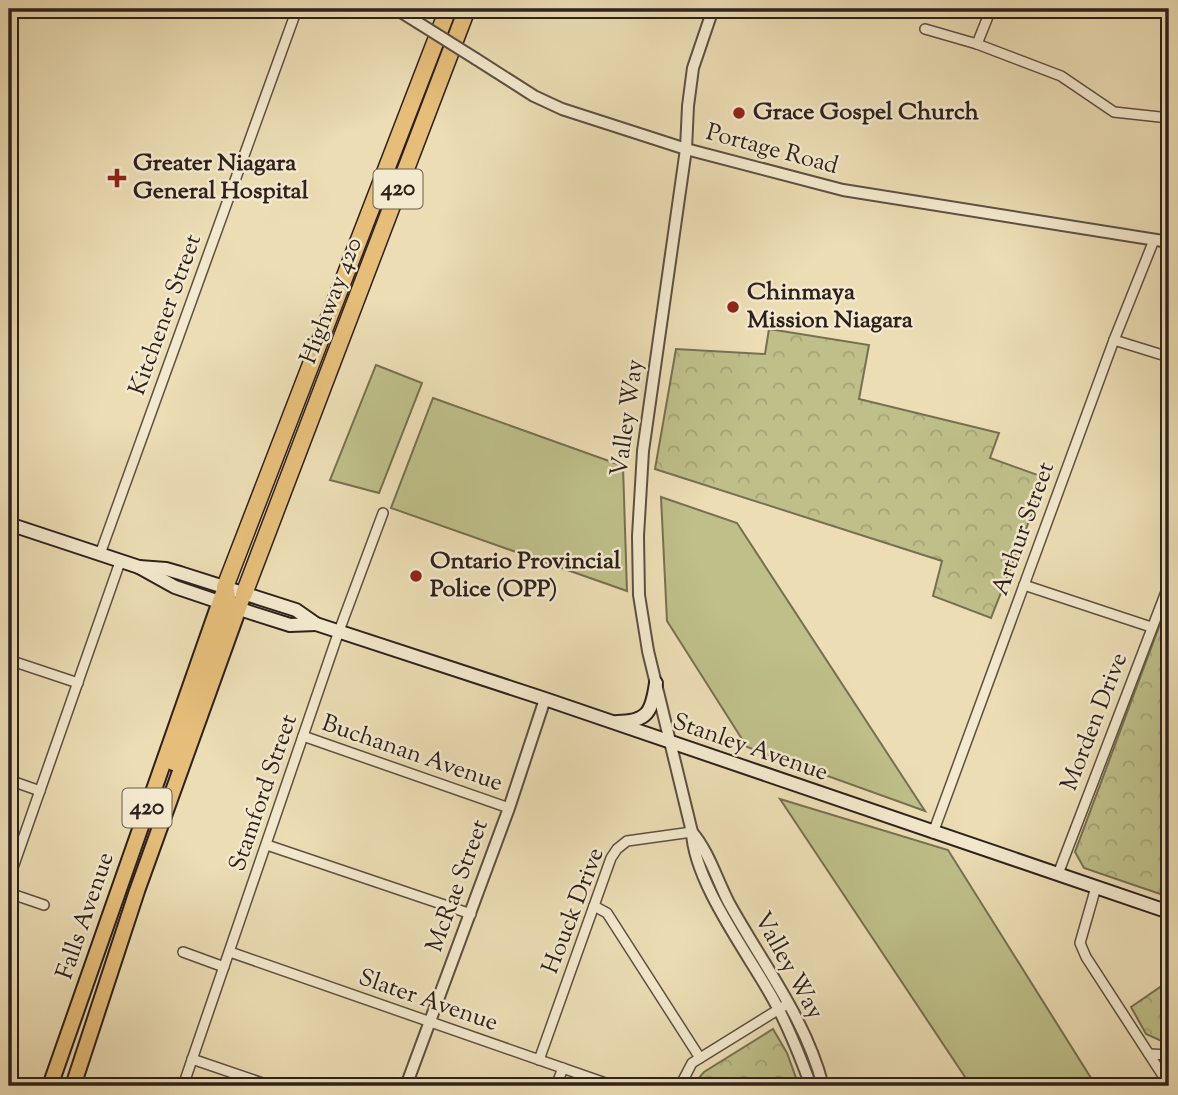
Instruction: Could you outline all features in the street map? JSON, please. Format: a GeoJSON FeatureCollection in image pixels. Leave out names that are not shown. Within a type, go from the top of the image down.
{"type":"FeatureCollection","features":[{"type":"Feature","properties":{"kind":"highway","name":"Highway 420"},"geometry":{"type":"LineString","coordinates":[[231,599],[448,9]]}},
{"type":"Feature","properties":{"kind":"highway","name":"Highway 420"},"geometry":{"type":"LineString","coordinates":[[231,599],[467,9]]}},
{"type":"Feature","properties":{"kind":"highway","name":"Falls Avenue"},"geometry":{"type":"LineString","coordinates":[[73,1086],[231,599]]}},
{"type":"Feature","properties":{"kind":"highway","name":"Falls Avenue"},"geometry":{"type":"LineString","coordinates":[[50,1086],[231,599]]}},
{"type":"Feature","properties":{"kind":"main road","name":"Stanley Avenue"},"geometry":{"type":"LineString","coordinates":[[9,524],[121,562],[139,567],[166,569],[231,599],[296,610],[316,624],[545,699],[1169,912]]}},
{"type":"Feature","properties":{"kind":"main road"},"geometry":{"type":"LineString","coordinates":[[606,721],[628,722],[645,716],[653,701],[656,683]]}},
{"type":"Feature","properties":{"kind":"street","name":"Kitchener Street"},"geometry":{"type":"LineString","coordinates":[[100,554],[297,9]]}},
{"type":"Feature","properties":{"kind":"street","name":"Portage Road"},"geometry":{"type":"LineString","coordinates":[[396,9],[534,96],[562,109],[686,149],[843,190],[1169,242]]}},
{"type":"Feature","properties":{"kind":"street","name":"Valley Way"},"geometry":{"type":"LineString","coordinates":[[713,9],[692,68],[686,149],[640,478],[639,595],[648,651],[692,832],[700,842],[721,889],[783,1007],[816,1085]]}},
{"type":"Feature","properties":{"kind":"street"},"geometry":{"type":"LineString","coordinates":[[977,44],[991,9]]}},
{"type":"Feature","properties":{"kind":"street"},"geometry":{"type":"LineString","coordinates":[[925,29],[977,44],[1061,76],[1114,112],[1169,118]]}},
{"type":"Feature","properties":{"kind":"street","name":"Arthur Street"},"geometry":{"type":"LineString","coordinates":[[933,833],[1114,340],[1154,240]]}},
{"type":"Feature","properties":{"kind":"street"},"geometry":{"type":"LineString","coordinates":[[1114,340],[1169,357]]}},
{"type":"Feature","properties":{"kind":"street","name":"Stamford Street"},"geometry":{"type":"LineString","coordinates":[[183,1086],[339,631],[383,513]]}},
{"type":"Feature","properties":{"kind":"street"},"geometry":{"type":"LineString","coordinates":[[9,879],[121,562]]}},
{"type":"Feature","properties":{"kind":"street","name":"Morden Drive"},"geometry":{"type":"LineString","coordinates":[[1058,874],[1169,583]]}},
{"type":"Feature","properties":{"kind":"street"},"geometry":{"type":"LineString","coordinates":[[1024,585],[1151,627]]}},
{"type":"Feature","properties":{"kind":"street"},"geometry":{"type":"LineString","coordinates":[[9,660],[78,683]]}},
{"type":"Feature","properties":{"kind":"street","name":"McRae Street"},"geometry":{"type":"LineString","coordinates":[[406,1086],[471,914],[545,699]]}},
{"type":"Feature","properties":{"kind":"street","name":"Buchanan Avenue"},"geometry":{"type":"LineString","coordinates":[[303,736],[509,808]]}},
{"type":"Feature","properties":{"kind":"street"},"geometry":{"type":"LineString","coordinates":[[9,780],[40,791]]}},
{"type":"Feature","properties":{"kind":"street","name":"Houck Drive"},"geometry":{"type":"LineString","coordinates":[[540,1060],[611,858],[617,849],[627,841],[692,832]]}},
{"type":"Feature","properties":{"kind":"street"},"geometry":{"type":"LineString","coordinates":[[267,845],[471,914]]}},
{"type":"Feature","properties":{"kind":"street"},"geometry":{"type":"LineString","coordinates":[[1096,887],[1080,943],[1086,957],[1169,1085]]}},
{"type":"Feature","properties":{"kind":"street"},"geometry":{"type":"LineString","coordinates":[[9,893],[44,905]]}},
{"type":"Feature","properties":{"kind":"street"},"geometry":{"type":"LineString","coordinates":[[594,906],[607,913],[700,1058]]}},
{"type":"Feature","properties":{"kind":"street","name":"Slater Avenue"},"geometry":{"type":"LineString","coordinates":[[230,952],[614,1086]]}},
{"type":"Feature","properties":{"kind":"street"},"geometry":{"type":"LineString","coordinates":[[183,953],[225,967]]}},
{"type":"Feature","properties":{"kind":"street"},"geometry":{"type":"LineString","coordinates":[[680,1086],[692,1063],[783,1007]]}},
{"type":"Feature","properties":{"kind":"street"},"geometry":{"type":"LineString","coordinates":[[1149,1054],[1169,1055]]}},
{"type":"Feature","properties":{"kind":"street"},"geometry":{"type":"LineString","coordinates":[[192,1059],[271,1086]]}},
{"type":"Feature","properties":{"kind":"street"},"geometry":{"type":"LineString","coordinates":[[556,1086],[563,1068]]}},
{"type":"Feature","properties":{"kind":"street"},"geometry":{"type":"LineString","coordinates":[[816,1085],[836,1086]]}},
{"type":"Feature","properties":{"kind":"green space"},"geometry":{"type":"Polygon","coordinates":[[[769,329],[869,345],[859,399],[999,433],[990,458],[1046,478],[991,618],[933,596],[942,561],[655,469],[676,349],[765,354],[769,329]]]}},
{"type":"Feature","properties":{"kind":"green space"},"geometry":{"type":"Polygon","coordinates":[[[376,365],[422,383],[379,493],[330,480],[376,365]]]}},
{"type":"Feature","properties":{"kind":"green space"},"geometry":{"type":"Polygon","coordinates":[[[433,398],[623,466],[627,591],[391,508],[433,398]]]}},
{"type":"Feature","properties":{"kind":"green space"},"geometry":{"type":"Polygon","coordinates":[[[661,497],[737,523],[925,811],[747,747],[667,621],[661,497]]]}},
{"type":"Feature","properties":{"kind":"green space"},"geometry":{"type":"Polygon","coordinates":[[[1169,600],[1169,897],[1084,868],[1075,852],[1169,600]]]}},
{"type":"Feature","properties":{"kind":"green space"},"geometry":{"type":"Polygon","coordinates":[[[780,799],[948,850],[1096,1086],[971,1086],[780,799]]]}},
{"type":"Feature","properties":{"kind":"green space"},"geometry":{"type":"Polygon","coordinates":[[[1169,981],[1169,1043],[1166,1043],[1146,1034],[1131,1007],[1169,981]]]}},
{"type":"Feature","properties":{"kind":"green space"},"geometry":{"type":"Polygon","coordinates":[[[773,1029],[787,1053],[799,1086],[692,1086],[704,1072],[773,1029]]]}},
{"type":"Feature","properties":{"kind":"place","name":"Grace Gospel Church"},"geometry":{"type":"Point","coordinates":[739,113]}},
{"type":"Feature","properties":{"kind":"place","name":"Greater Niagara General Hospital"},"geometry":{"type":"Point","coordinates":[117,178]}},
{"type":"Feature","properties":{"kind":"place","name":"Chinmaya Mission Niagara"},"geometry":{"type":"Point","coordinates":[733,307]}},
{"type":"Feature","properties":{"kind":"place","name":"Ontario Provincial Police (OPP)"},"geometry":{"type":"Point","coordinates":[416,576]}}]}
